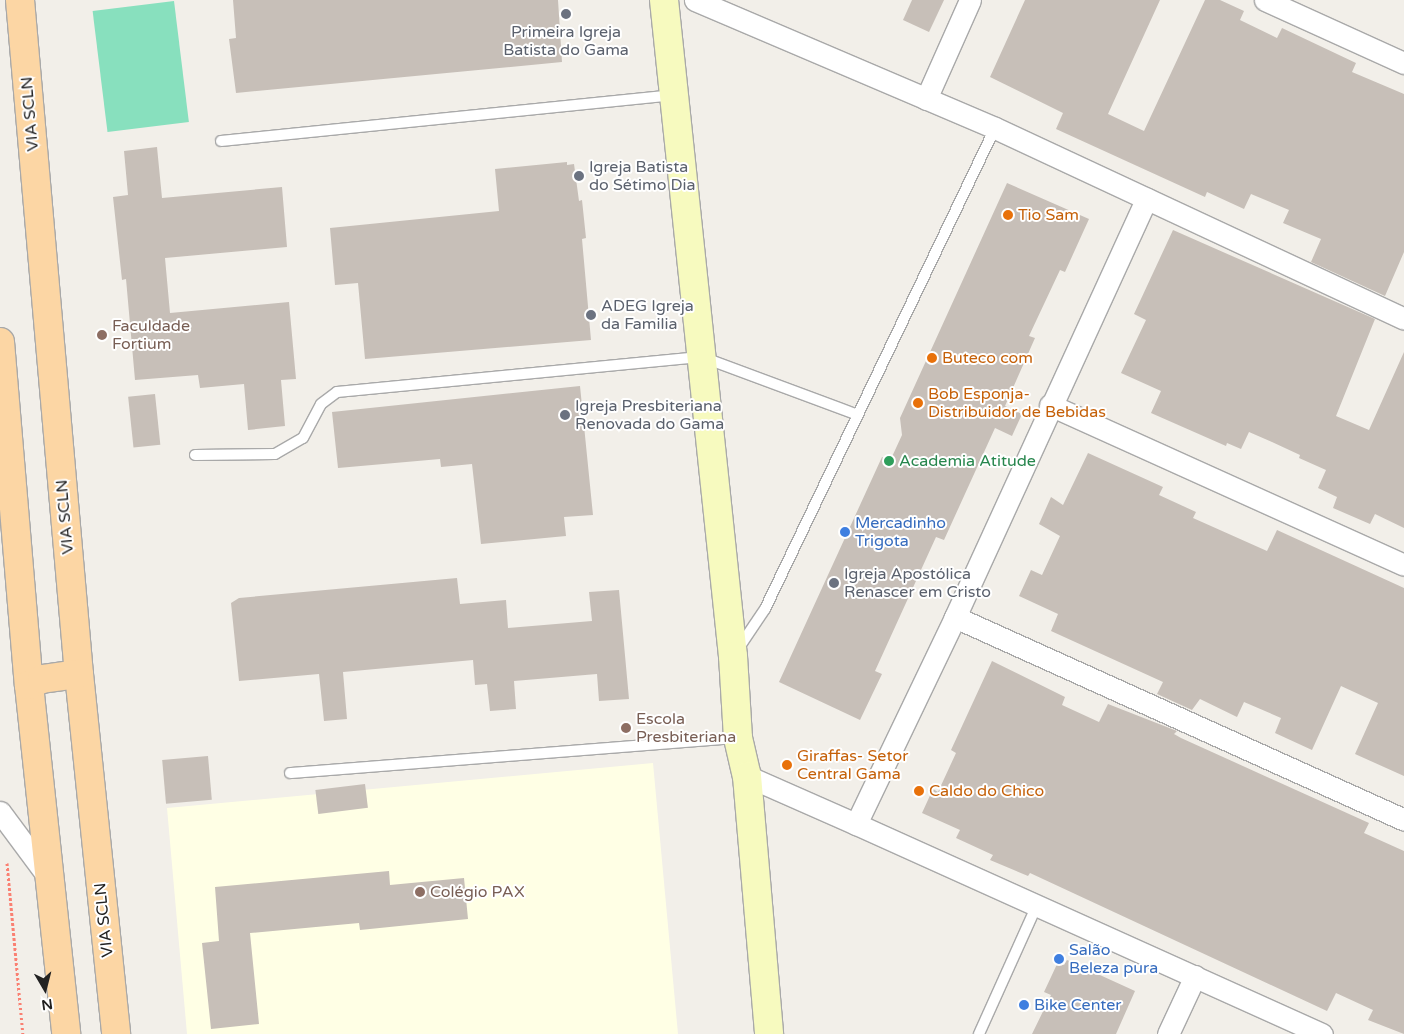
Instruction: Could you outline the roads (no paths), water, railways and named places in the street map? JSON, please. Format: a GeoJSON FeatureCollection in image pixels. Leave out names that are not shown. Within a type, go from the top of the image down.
{"type":"FeatureCollection","features":[{"type":"Feature","properties":{"kind":"main road","name":"VIA SCLN"},"geometry":{"type":"LineString","coordinates":[[20,0],[79,674],[116,1034]]}},
{"type":"Feature","properties":{"kind":"main road"},"geometry":{"type":"LineString","coordinates":[[0,342],[28,686],[66,1034]]}},
{"type":"Feature","properties":{"kind":"main road"},"geometry":{"type":"LineString","coordinates":[[28,686],[50,677],[79,674]]}},
{"type":"Feature","properties":{"kind":"street"},"geometry":{"type":"LineString","coordinates":[[664,0],[733,656],[738,738],[747,776],[769,1034]]}},
{"type":"Feature","properties":{"kind":"street"},"geometry":{"type":"LineString","coordinates":[[695,0],[995,128],[1404,319]]}},
{"type":"Feature","properties":{"kind":"street"},"geometry":{"type":"LineString","coordinates":[[926,99],[970,0]]}},
{"type":"Feature","properties":{"kind":"street"},"geometry":{"type":"LineString","coordinates":[[1265,0],[1404,63]]}},
{"type":"Feature","properties":{"kind":"street"},"geometry":{"type":"LineString","coordinates":[[856,824],[955,618],[1050,404],[1146,199]]}},
{"type":"Feature","properties":{"kind":"street"},"geometry":{"type":"LineString","coordinates":[[1050,404],[1404,565]]}},
{"type":"Feature","properties":{"kind":"street"},"geometry":{"type":"LineString","coordinates":[[955,618],[1404,820]]}},
{"type":"Feature","properties":{"kind":"street"},"geometry":{"type":"LineString","coordinates":[[747,776],[1322,1034]]}},
{"type":"Feature","properties":{"kind":"street"},"geometry":{"type":"LineString","coordinates":[[1,814],[49,878]]}},
{"type":"Feature","properties":{"kind":"street"},"geometry":{"type":"LineString","coordinates":[[1168,1034],[1195,976]]}},
{"type":"Feature","properties":{"kind":"lane"},"geometry":{"type":"LineString","coordinates":[[221,141],[674,95]]}},
{"type":"Feature","properties":{"kind":"lane"},"geometry":{"type":"LineString","coordinates":[[733,656],[765,608],[995,128]]}},
{"type":"Feature","properties":{"kind":"lane"},"geometry":{"type":"LineString","coordinates":[[195,455],[275,454],[303,438],[321,404],[337,392],[702,357],[858,415]]}},
{"type":"Feature","properties":{"kind":"lane"},"geometry":{"type":"LineString","coordinates":[[290,773],[738,738]]}},
{"type":"Feature","properties":{"kind":"lane"},"geometry":{"type":"LineString","coordinates":[[979,1034],[1037,905]]}},
{"type":"Feature","properties":{"kind":"place","name":"Primeira Igreja Batista do Gama"},"geometry":{"type":"Point","coordinates":[566,14]}},
{"type":"Feature","properties":{"kind":"place","name":"Igreja Batista do Sétimo Dia"},"geometry":{"type":"Point","coordinates":[579,176]}},
{"type":"Feature","properties":{"kind":"place","name":"Tio Sam"},"geometry":{"type":"Point","coordinates":[1008,215]}},
{"type":"Feature","properties":{"kind":"place","name":"ADEG Igreja da Familia"},"geometry":{"type":"Point","coordinates":[591,315]}},
{"type":"Feature","properties":{"kind":"place","name":"Faculdade Fortium"},"geometry":{"type":"Point","coordinates":[102,335]}},
{"type":"Feature","properties":{"kind":"place","name":"Buteco com"},"geometry":{"type":"Point","coordinates":[932,358]}},
{"type":"Feature","properties":{"kind":"place","name":"Bob Esponja- Distribuidor de Bebidas"},"geometry":{"type":"Point","coordinates":[918,403]}},
{"type":"Feature","properties":{"kind":"place","name":"Igreja Presbiteriana Renovada do Gama"},"geometry":{"type":"Point","coordinates":[565,415]}},
{"type":"Feature","properties":{"kind":"place","name":"Academia Atitude"},"geometry":{"type":"Point","coordinates":[889,461]}},
{"type":"Feature","properties":{"kind":"place","name":"Mercadinho Trigota"},"geometry":{"type":"Point","coordinates":[845,532]}},
{"type":"Feature","properties":{"kind":"place","name":"Igreja Apostólica Renascer em Cristo"},"geometry":{"type":"Point","coordinates":[834,583]}},
{"type":"Feature","properties":{"kind":"place","name":"Escola Presbiteriana"},"geometry":{"type":"Point","coordinates":[626,728]}},
{"type":"Feature","properties":{"kind":"place","name":"Giraffas- Setor Central Gama"},"geometry":{"type":"Point","coordinates":[787,765]}},
{"type":"Feature","properties":{"kind":"place","name":"Caldo do Chico"},"geometry":{"type":"Point","coordinates":[919,791]}},
{"type":"Feature","properties":{"kind":"place","name":"Colégio PAX"},"geometry":{"type":"Point","coordinates":[420,892]}},
{"type":"Feature","properties":{"kind":"place","name":"Salão Beleza pura"},"geometry":{"type":"Point","coordinates":[1059,959]}},
{"type":"Feature","properties":{"kind":"place","name":"Bike Center"},"geometry":{"type":"Point","coordinates":[1024,1005]}}]}
